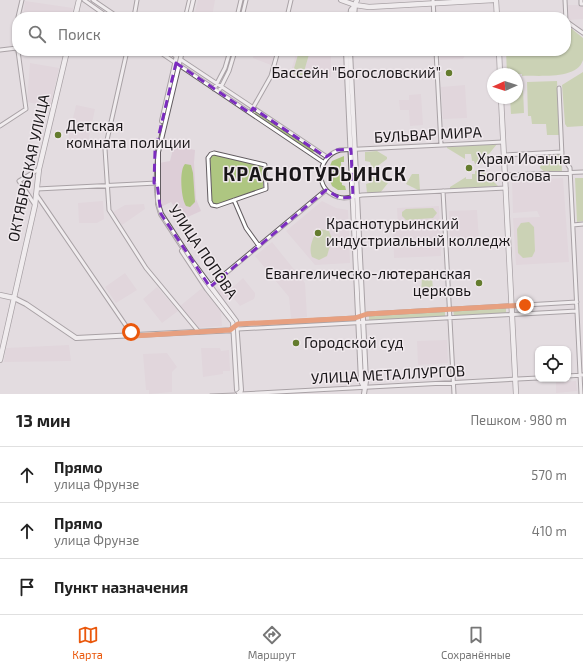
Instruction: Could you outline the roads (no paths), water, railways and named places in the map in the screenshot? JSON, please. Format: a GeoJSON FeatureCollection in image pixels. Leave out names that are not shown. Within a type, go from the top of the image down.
{"type":"FeatureCollection","features":[{"type":"Feature","properties":{"kind":"main road"},"geometry":{"type":"LineString","coordinates":[[76,12],[79,0]]}},
{"type":"Feature","properties":{"kind":"main road"},"geometry":{"type":"LineString","coordinates":[[356,2],[369,7],[433,1],[492,0]]}},
{"type":"Feature","properties":{"kind":"main road"},"geometry":{"type":"LineString","coordinates":[[496,0],[497,12]]}},
{"type":"Feature","properties":{"kind":"main road","name":"ОКТЯБРЬСКАЯ УЛИЦА"},"geometry":{"type":"LineString","coordinates":[[0,360],[35,205],[39,169],[66,56]]}},
{"type":"Feature","properties":{"kind":"main road"},"geometry":{"type":"LineString","coordinates":[[498,56],[499,68]]}},
{"type":"Feature","properties":{"kind":"main road"},"geometry":{"type":"LineString","coordinates":[[501,104],[505,175],[504,188],[516,394]]}},
{"type":"Feature","properties":{"kind":"main road"},"geometry":{"type":"LineString","coordinates":[[0,295],[14,298]]}},
{"type":"Feature","properties":{"kind":"street"},"geometry":{"type":"LineString","coordinates":[[19,12],[22,0]]}},
{"type":"Feature","properties":{"kind":"street"},"geometry":{"type":"LineString","coordinates":[[84,0],[101,12]]}},
{"type":"Feature","properties":{"kind":"street"},"geometry":{"type":"LineString","coordinates":[[93,0],[111,12]]}},
{"type":"Feature","properties":{"kind":"street"},"geometry":{"type":"LineString","coordinates":[[135,12],[137,0]]}},
{"type":"Feature","properties":{"kind":"street"},"geometry":{"type":"LineString","coordinates":[[187,12],[190,0]]}},
{"type":"Feature","properties":{"kind":"street"},"geometry":{"type":"LineString","coordinates":[[190,12],[193,0]]}},
{"type":"Feature","properties":{"kind":"street"},"geometry":{"type":"LineString","coordinates":[[238,12],[241,0]]}},
{"type":"Feature","properties":{"kind":"street"},"geometry":{"type":"LineString","coordinates":[[243,12],[246,0]]}},
{"type":"Feature","properties":{"kind":"street"},"geometry":{"type":"LineString","coordinates":[[288,12],[291,0]]}},
{"type":"Feature","properties":{"kind":"street"},"geometry":{"type":"LineString","coordinates":[[340,0],[356,2]]}},
{"type":"Feature","properties":{"kind":"street"},"geometry":{"type":"LineString","coordinates":[[565,0],[566,12]]}},
{"type":"Feature","properties":{"kind":"street"},"geometry":{"type":"LineString","coordinates":[[581,0],[583,4]]}},
{"type":"Feature","properties":{"kind":"street"},"geometry":{"type":"LineString","coordinates":[[433,1],[434,12]]}},
{"type":"Feature","properties":{"kind":"street"},"geometry":{"type":"LineString","coordinates":[[351,12],[356,2]]}},
{"type":"Feature","properties":{"kind":"street"},"geometry":{"type":"LineString","coordinates":[[355,12],[356,2]]}},
{"type":"Feature","properties":{"kind":"street"},"geometry":{"type":"LineString","coordinates":[[571,25],[583,32]]}},
{"type":"Feature","properties":{"kind":"street"},"geometry":{"type":"LineString","coordinates":[[0,50],[12,48]]}},
{"type":"Feature","properties":{"kind":"street"},"geometry":{"type":"LineString","coordinates":[[0,126],[26,109],[18,56]]}},
{"type":"Feature","properties":{"kind":"street"},"geometry":{"type":"LineString","coordinates":[[126,56],[105,149],[110,214],[158,283],[199,332]]}},
{"type":"Feature","properties":{"kind":"street"},"geometry":{"type":"LineString","coordinates":[[165,56],[324,162]]}},
{"type":"Feature","properties":{"kind":"street"},"geometry":{"type":"LineString","coordinates":[[175,56],[327,157],[324,162],[321,178],[326,190],[340,198],[504,188]]}},
{"type":"Feature","properties":{"kind":"street"},"geometry":{"type":"LineString","coordinates":[[214,89],[225,68],[229,56]]}},
{"type":"Feature","properties":{"kind":"street"},"geometry":{"type":"LineString","coordinates":[[218,92],[230,71],[234,56]]}},
{"type":"Feature","properties":{"kind":"street"},"geometry":{"type":"LineString","coordinates":[[250,113],[271,76],[277,56]]}},
{"type":"Feature","properties":{"kind":"street"},"geometry":{"type":"LineString","coordinates":[[346,56],[353,150],[361,316],[361,381],[364,388],[364,394]]}},
{"type":"Feature","properties":{"kind":"street"},"geometry":{"type":"LineString","coordinates":[[350,56],[352,143]]}},
{"type":"Feature","properties":{"kind":"street"},"geometry":{"type":"LineString","coordinates":[[436,56],[441,145]]}},
{"type":"Feature","properties":{"kind":"street","name":"УЛИЦА ПОПОВА"},"geometry":{"type":"LineString","coordinates":[[178,58],[158,152],[155,183],[160,212],[235,328]]}},
{"type":"Feature","properties":{"kind":"street"},"geometry":{"type":"LineString","coordinates":[[559,88],[562,152],[570,172],[577,311],[582,375],[581,394]]}},
{"type":"Feature","properties":{"kind":"street","name":"БУЛЬВАР МИРА"},"geometry":{"type":"LineString","coordinates":[[327,157],[337,150],[503,142]]}},
{"type":"Feature","properties":{"kind":"street"},"geometry":{"type":"LineString","coordinates":[[504,155],[562,152]]}},
{"type":"Feature","properties":{"kind":"street"},"geometry":{"type":"LineString","coordinates":[[214,153],[265,165],[266,189],[234,200],[215,206],[211,203],[208,158],[211,154],[214,153]]}},
{"type":"Feature","properties":{"kind":"street"},"geometry":{"type":"LineString","coordinates":[[35,205],[19,182],[39,169]]}},
{"type":"Feature","properties":{"kind":"street"},"geometry":{"type":"LineString","coordinates":[[505,175],[583,172]]}},
{"type":"Feature","properties":{"kind":"street"},"geometry":{"type":"LineString","coordinates":[[133,336],[36,191],[107,185],[155,183]]}},
{"type":"Feature","properties":{"kind":"street"},"geometry":{"type":"LineString","coordinates":[[208,288],[326,190]]}},
{"type":"Feature","properties":{"kind":"street"},"geometry":{"type":"LineString","coordinates":[[443,191],[454,394]]}},
{"type":"Feature","properties":{"kind":"street"},"geometry":{"type":"LineString","coordinates":[[234,200],[246,228],[259,246]]}},
{"type":"Feature","properties":{"kind":"street"},"geometry":{"type":"LineString","coordinates":[[573,225],[583,224]]}},
{"type":"Feature","properties":{"kind":"street"},"geometry":{"type":"LineString","coordinates":[[14,298],[26,304],[76,338],[199,332],[449,309],[577,302]]}},
{"type":"Feature","properties":{"kind":"street"},"geometry":{"type":"LineString","coordinates":[[577,307],[583,307]]}},
{"type":"Feature","properties":{"kind":"street"},"geometry":{"type":"LineString","coordinates":[[235,328],[361,323],[577,311]]}},
{"type":"Feature","properties":{"kind":"street"},"geometry":{"type":"LineString","coordinates":[[235,328],[241,390],[240,394],[237,390],[235,328]]}},
{"type":"Feature","properties":{"kind":"street"},"geometry":{"type":"LineString","coordinates":[[571,376],[582,375]]}},
{"type":"Feature","properties":{"kind":"street","name":"УЛИЦА МЕТАЛЛУРГОВ"},"geometry":{"type":"LineString","coordinates":[[240,394],[535,378]]}},
{"type":"Feature","properties":{"kind":"tram line"},"geometry":{"type":"LineString","coordinates":[[188,12],[191,0]]}},
{"type":"Feature","properties":{"kind":"tram line"},"geometry":{"type":"LineString","coordinates":[[179,56],[156,153],[154,176],[155,193],[157,209],[160,215],[203,281],[235,322],[239,390],[235,393],[210,394]]}},
{"type":"Feature","properties":{"kind":"place","name":"Бассейн \"Богословский\""},"geometry":{"type":"Point","coordinates":[449,73]}},
{"type":"Feature","properties":{"kind":"place","name":"Детская комната полиции"},"geometry":{"type":"Point","coordinates":[58,135]}},
{"type":"Feature","properties":{"kind":"place","name":"Храм Иоанна Богослова"},"geometry":{"type":"Point","coordinates":[469,168]}},
{"type":"Feature","properties":{"kind":"place","name":"Краснотурьинский индустриальный колледж"},"geometry":{"type":"Point","coordinates":[318,233]}},
{"type":"Feature","properties":{"kind":"place","name":"Евангелическо-лютеранская церковь"},"geometry":{"type":"Point","coordinates":[479,283]}},
{"type":"Feature","properties":{"kind":"place","name":"Городской суд"},"geometry":{"type":"Point","coordinates":[296,343]}},
{"type":"Feature","properties":{"kind":"district","name":"КРАСНОТУРЬИНСК"},"geometry":{"type":"Point","coordinates":[315,174]}}]}
